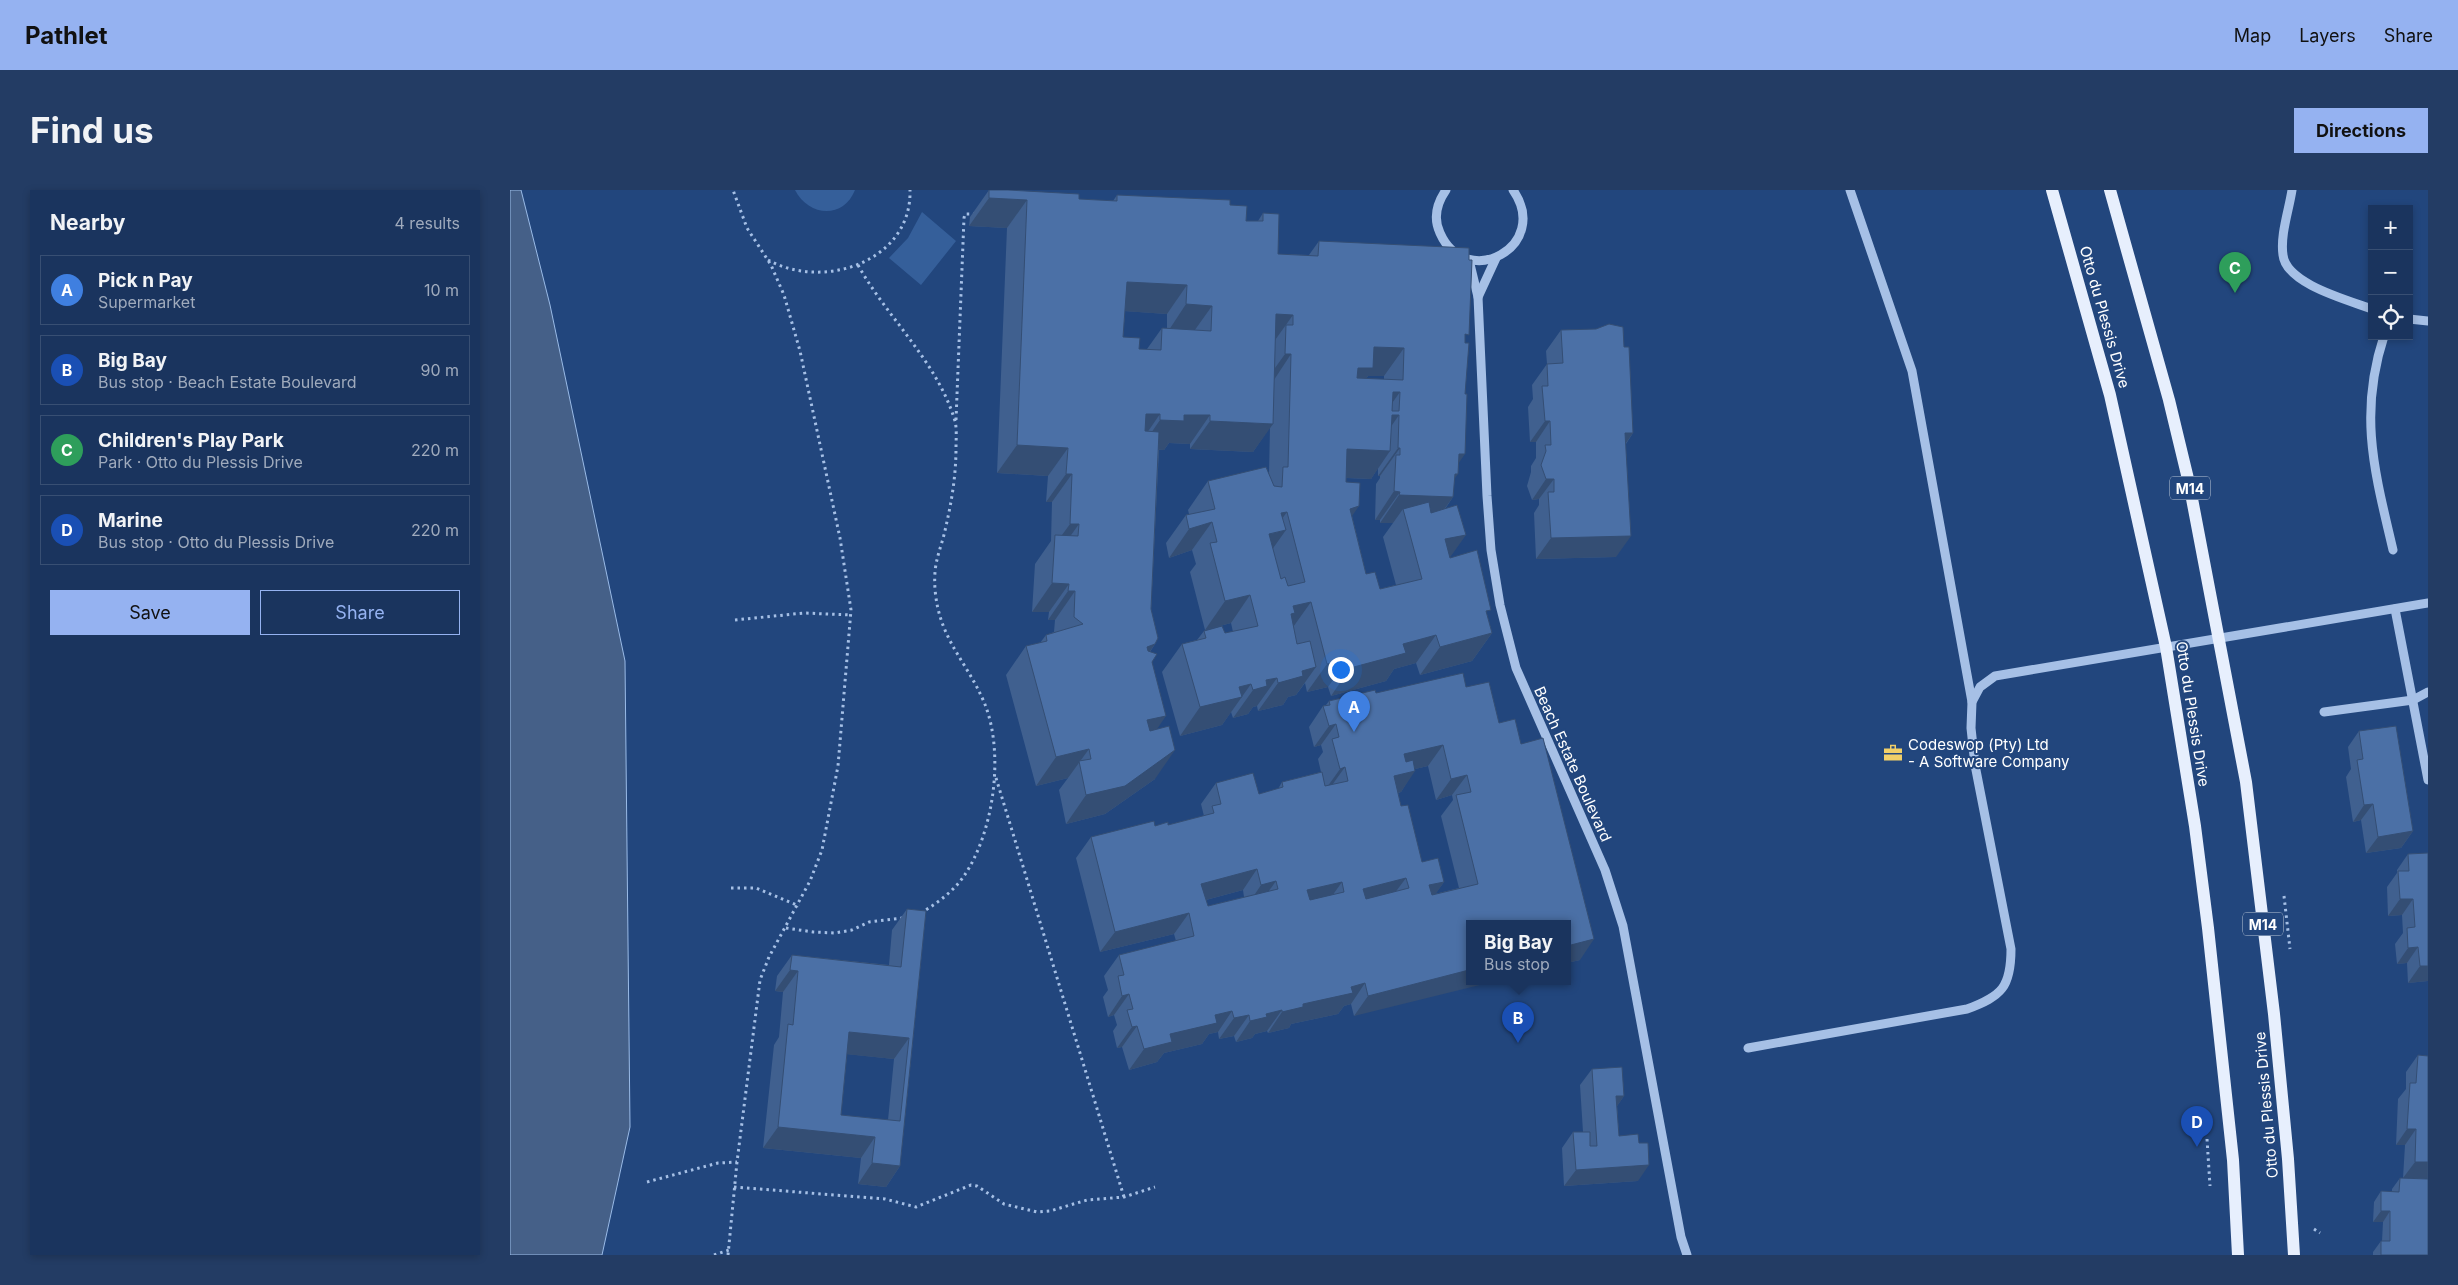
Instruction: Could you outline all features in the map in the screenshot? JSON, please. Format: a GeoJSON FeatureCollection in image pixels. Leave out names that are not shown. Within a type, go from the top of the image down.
{"type":"FeatureCollection","features":[{"type":"Feature","properties":{"kind":"main road","name":"Otto du Plessis Drive"},"geometry":{"type":"LineString","coordinates":[[2052,190],[2110,395],[2166,647],[2195,826],[2210,948],[2233,1160],[2238,1255]]}},
{"type":"Feature","properties":{"kind":"main road","name":"Otto du Plessis Drive"},"geometry":{"type":"LineString","coordinates":[[2110,190],[2170,400],[2189,483],[2246,782],[2275,1024],[2288,1159],[2294,1255]]}},
{"type":"Feature","properties":{"kind":"street"},"geometry":{"type":"LineString","coordinates":[[1446,190],[1440,199],[1436,213],[1437,227],[1444,243],[1458,255],[1470,260],[1483,261],[1496,258],[1511,249],[1520,235],[1524,218],[1520,201],[1513,190]]}},
{"type":"Feature","properties":{"kind":"street"},"geometry":{"type":"LineString","coordinates":[[1748,1048],[1967,1009],[1989,1001],[2003,988],[2012,971],[2011,949],[1975,765],[1971,728],[1972,702],[1912,371],[1850,190]]}},
{"type":"Feature","properties":{"kind":"street"},"geometry":{"type":"LineString","coordinates":[[2292,190],[2283,256],[2290,270],[2312,285],[2368,307]]}},
{"type":"Feature","properties":{"kind":"street","name":"Beach Estate Boulevard"},"geometry":{"type":"LineString","coordinates":[[1478,297],[1496,258]]}},
{"type":"Feature","properties":{"kind":"street","name":"Beach Estate Boulevard"},"geometry":{"type":"LineString","coordinates":[[1470,260],[1478,297],[1490,550],[1500,605],[1516,668],[1604,870],[1623,926],[1681,1237],[1687,1255]]}},
{"type":"Feature","properties":{"kind":"street"},"geometry":{"type":"LineString","coordinates":[[2413,319],[2428,321]]}},
{"type":"Feature","properties":{"kind":"street"},"geometry":{"type":"LineString","coordinates":[[2383,340],[2374,372],[2370,397],[2370,430],[2378,486],[2393,550]]}},
{"type":"Feature","properties":{"kind":"street"},"geometry":{"type":"LineString","coordinates":[[1972,702],[1980,687],[1995,676],[2428,604]]}},
{"type":"Feature","properties":{"kind":"street"},"geometry":{"type":"LineString","coordinates":[[2396,609],[2428,780]]}},
{"type":"Feature","properties":{"kind":"street"},"geometry":{"type":"LineString","coordinates":[[2324,712],[2413,700],[2428,692]]}},
{"type":"Feature","properties":{"kind":"street","name":"Beach Estate Boulevard"},"geometry":{"type":"LineString","coordinates":[[1680,1255],[1681,1237]]}},
{"type":"Feature","properties":{"kind":"path"},"geometry":{"type":"LineString","coordinates":[[728,1255],[736,1162],[760,980],[769,957],[798,906],[822,850],[838,766],[851,615],[840,538],[814,412],[784,295],[768,260],[747,228],[735,201],[733,190]]}},
{"type":"Feature","properties":{"kind":"path"},"geometry":{"type":"LineString","coordinates":[[768,260],[800,270],[820,273],[835,272],[858,265],[882,250],[896,236],[907,217],[910,190]]}},
{"type":"Feature","properties":{"kind":"path"},"geometry":{"type":"LineString","coordinates":[[985,214],[965,214],[964,218],[956,423],[956,472],[946,529],[939,546],[935,567],[936,590],[939,611],[951,646],[984,702],[990,728],[995,775],[1124,1197]]}},
{"type":"Feature","properties":{"kind":"path"},"geometry":{"type":"LineString","coordinates":[[858,265],[877,297],[918,348],[932,371],[956,423]]}},
{"type":"Feature","properties":{"kind":"path"},"geometry":{"type":"LineString","coordinates":[[735,620],[804,614],[851,615]]}},
{"type":"Feature","properties":{"kind":"path"},"geometry":{"type":"LineString","coordinates":[[920,914],[952,890],[967,870],[983,834],[993,795],[995,775]]}},
{"type":"Feature","properties":{"kind":"path"},"geometry":{"type":"LineString","coordinates":[[731,888],[756,888],[798,906]]}},
{"type":"Feature","properties":{"kind":"path"},"geometry":{"type":"LineString","coordinates":[[786,928],[835,933],[852,930],[869,922],[910,916]]}},
{"type":"Feature","properties":{"kind":"path"},"geometry":{"type":"LineString","coordinates":[[2206,1135],[2211,1193]]}},
{"type":"Feature","properties":{"kind":"path"},"geometry":{"type":"LineString","coordinates":[[647,1182],[718,1163],[736,1162]]}},
{"type":"Feature","properties":{"kind":"path"},"geometry":{"type":"LineString","coordinates":[[734,1187],[885,1199],[916,1208],[971,1185],[978,1186],[1004,1204],[1037,1212],[1050,1211],[1087,1200],[1124,1197],[1155,1187]]}},
{"type":"Feature","properties":{"kind":"path"},"geometry":{"type":"LineString","coordinates":[[714,1255],[729,1250]]}},
{"type":"Feature","properties":{"kind":"shaded area"},"geometry":{"type":"Polygon","coordinates":[[[510,190],[521,190],[550,305],[625,661],[630,1127],[602,1255],[510,1255],[510,190]]]}},
{"type":"Feature","properties":{"kind":"shaded area"},"geometry":{"type":"Polygon","coordinates":[[[795,190],[855,190],[850,200],[842,206],[834,210],[825,211],[808,205],[795,190]]]}},
{"type":"Feature","properties":{"kind":"shaded area"},"geometry":{"type":"Polygon","coordinates":[[[922,212],[956,241],[921,285],[889,258],[908,238],[922,212]]]}},
{"type":"Feature","properties":{"kind":"building"},"geometry":{"type":"Polygon","coordinates":[[[989,190],[1008,190],[1079,194],[1079,199],[1117,201],[1117,195],[1230,200],[1230,205],[1247,206],[1246,221],[1263,221],[1263,213],[1279,214],[1278,254],[1318,256],[1319,241],[1469,248],[1469,260],[1472,260],[1469,335],[1465,334],[1465,343],[1469,343],[1465,394],[1467,394],[1465,454],[1459,454],[1458,474],[1455,474],[1453,497],[1399,495],[1400,492],[1394,491],[1396,455],[1400,455],[1400,448],[1398,448],[1399,415],[1392,415],[1390,451],[1347,449],[1346,482],[1360,483],[1359,506],[1350,509],[1366,574],[1375,572],[1380,589],[1422,579],[1403,509],[1429,502],[1431,513],[1457,505],[1466,535],[1445,539],[1450,558],[1477,550],[1491,610],[1486,611],[1492,633],[1440,647],[1436,635],[1403,644],[1406,653],[1350,668],[1348,659],[1327,664],[1311,602],[1293,606],[1295,613],[1291,614],[1297,644],[1310,641],[1316,667],[1302,671],[1303,676],[1278,683],[1277,678],[1266,680],[1267,686],[1253,690],[1251,684],[1239,687],[1242,697],[1200,707],[1182,644],[1206,638],[1204,631],[1222,626],[1225,633],[1258,626],[1250,595],[1225,601],[1210,543],[1217,542],[1212,522],[1189,529],[1186,515],[1215,509],[1208,481],[1266,467],[1274,486],[1282,487],[1283,467],[1288,467],[1291,354],[1285,354],[1286,325],[1293,325],[1293,315],[1276,314],[1273,424],[1210,421],[1210,415],[1184,415],[1184,421],[1160,420],[1160,414],[1146,414],[1145,431],[1159,432],[1151,609],[1158,638],[1155,644],[1147,647],[1148,651],[1157,654],[1152,662],[1166,716],[1147,720],[1150,731],[1169,726],[1175,750],[1125,786],[1086,795],[1079,761],[1091,759],[1089,749],[1056,757],[1026,646],[1047,641],[1046,635],[1083,624],[1074,617],[1075,591],[1068,591],[1069,584],[1052,583],[1055,535],[1078,536],[1079,524],[1070,524],[1072,474],[1066,474],[1068,448],[1017,445],[1027,200],[989,198],[989,190]],[[1127,282],[1123,337],[1140,338],[1139,349],[1161,350],[1162,328],[1211,331],[1212,306],[1186,304],[1187,285],[1127,282]],[[1374,347],[1373,368],[1358,368],[1357,378],[1403,380],[1404,348],[1374,347]],[[1393,392],[1392,411],[1399,411],[1400,392],[1393,392]],[[1287,512],[1281,513],[1286,530],[1269,534],[1281,579],[1285,577],[1288,586],[1305,582],[1287,512]]]}},
{"type":"Feature","properties":{"kind":"building"},"geometry":{"type":"Polygon","coordinates":[[[1609,324],[1623,327],[1624,347],[1629,347],[1633,433],[1625,433],[1631,536],[1551,538],[1548,492],[1554,492],[1554,479],[1546,479],[1541,465],[1546,451],[1545,445],[1551,445],[1550,421],[1545,421],[1542,386],[1548,386],[1547,364],[1563,363],[1561,330],[1596,329],[1609,324]]]}},
{"type":"Feature","properties":{"kind":"building"},"geometry":{"type":"Polygon","coordinates":[[[1463,673],[1466,687],[1489,682],[1499,723],[1515,719],[1521,744],[1543,738],[1594,939],[1571,945],[1571,920],[1466,920],[1466,971],[1368,996],[1365,983],[1351,987],[1353,993],[1303,1004],[1303,1007],[1266,1014],[1267,1017],[1250,1021],[1249,1015],[1234,1018],[1232,1011],[1215,1015],[1217,1023],[1170,1034],[1172,1042],[1144,1049],[1137,1026],[1132,1027],[1127,1010],[1133,1009],[1129,994],[1122,996],[1118,976],[1124,975],[1119,955],[1194,936],[1189,913],[1115,932],[1091,837],[1154,821],[1155,826],[1168,822],[1168,825],[1214,813],[1212,806],[1221,804],[1216,783],[1253,773],[1259,794],[1283,787],[1282,782],[1322,772],[1325,786],[1348,781],[1345,767],[1340,769],[1332,739],[1339,737],[1336,724],[1329,726],[1323,706],[1330,705],[1329,701],[1375,690],[1376,693],[1463,673]],[[1443,745],[1404,754],[1406,762],[1413,760],[1415,771],[1394,776],[1401,806],[1408,805],[1422,862],[1438,858],[1444,882],[1429,885],[1432,895],[1478,884],[1456,795],[1471,792],[1467,775],[1451,779],[1443,745]],[[1257,869],[1201,884],[1208,906],[1278,889],[1276,881],[1261,885],[1257,869]],[[1406,878],[1363,889],[1366,899],[1409,888],[1406,878]],[[1342,882],[1307,890],[1310,900],[1344,892],[1342,882]]]}},
{"type":"Feature","properties":{"kind":"building"},"geometry":{"type":"Polygon","coordinates":[[[2396,726],[2413,831],[2378,837],[2373,804],[2364,805],[2357,760],[2363,759],[2359,731],[2396,726]]]}},
{"type":"Feature","properties":{"kind":"building"},"geometry":{"type":"Polygon","coordinates":[[[2428,853],[2428,966],[2420,966],[2418,947],[2408,948],[2407,928],[2415,927],[2413,899],[2400,899],[2398,871],[2409,871],[2408,854],[2428,853]]]}},
{"type":"Feature","properties":{"kind":"building"},"geometry":{"type":"Polygon","coordinates":[[[907,909],[926,911],[900,1166],[872,1163],[875,1137],[778,1127],[788,1024],[793,1025],[798,971],[790,970],[792,955],[901,967],[907,909]],[[849,1032],[841,1115],[900,1121],[909,1038],[849,1032]]]}},
{"type":"Feature","properties":{"kind":"building"},"geometry":{"type":"Polygon","coordinates":[[[2418,1055],[2428,1056],[2428,1162],[2415,1162],[2416,1129],[2407,1129],[2410,1083],[2416,1083],[2418,1055]]]}},
{"type":"Feature","properties":{"kind":"building"},"geometry":{"type":"Polygon","coordinates":[[[1622,1067],[1624,1096],[1616,1096],[1619,1136],[1638,1134],[1639,1143],[1648,1143],[1649,1165],[1576,1170],[1573,1132],[1590,1132],[1590,1146],[1597,1146],[1592,1069],[1622,1067]]]}},
{"type":"Feature","properties":{"kind":"building"},"geometry":{"type":"Polygon","coordinates":[[[2400,1178],[2428,1179],[2428,1255],[2381,1255],[2381,1241],[2390,1241],[2390,1211],[2381,1211],[2381,1191],[2399,1192],[2400,1178]]]}},
{"type":"Feature","properties":{"kind":"place","name":"Children's Play Park"},"geometry":{"type":"Point","coordinates":[2235,293]}},
{"type":"Feature","properties":{"kind":"place","name":"Pick n Pay"},"geometry":{"type":"Point","coordinates":[1354,732]}},
{"type":"Feature","properties":{"kind":"place","name":"Codeswop (Pty) Ltd - A Software Company"},"geometry":{"type":"Point","coordinates":[1893,753]}},
{"type":"Feature","properties":{"kind":"place","name":"Big Bay"},"geometry":{"type":"Point","coordinates":[1518,1043]}},
{"type":"Feature","properties":{"kind":"place","name":"Marine"},"geometry":{"type":"Point","coordinates":[2197,1147]}}]}
